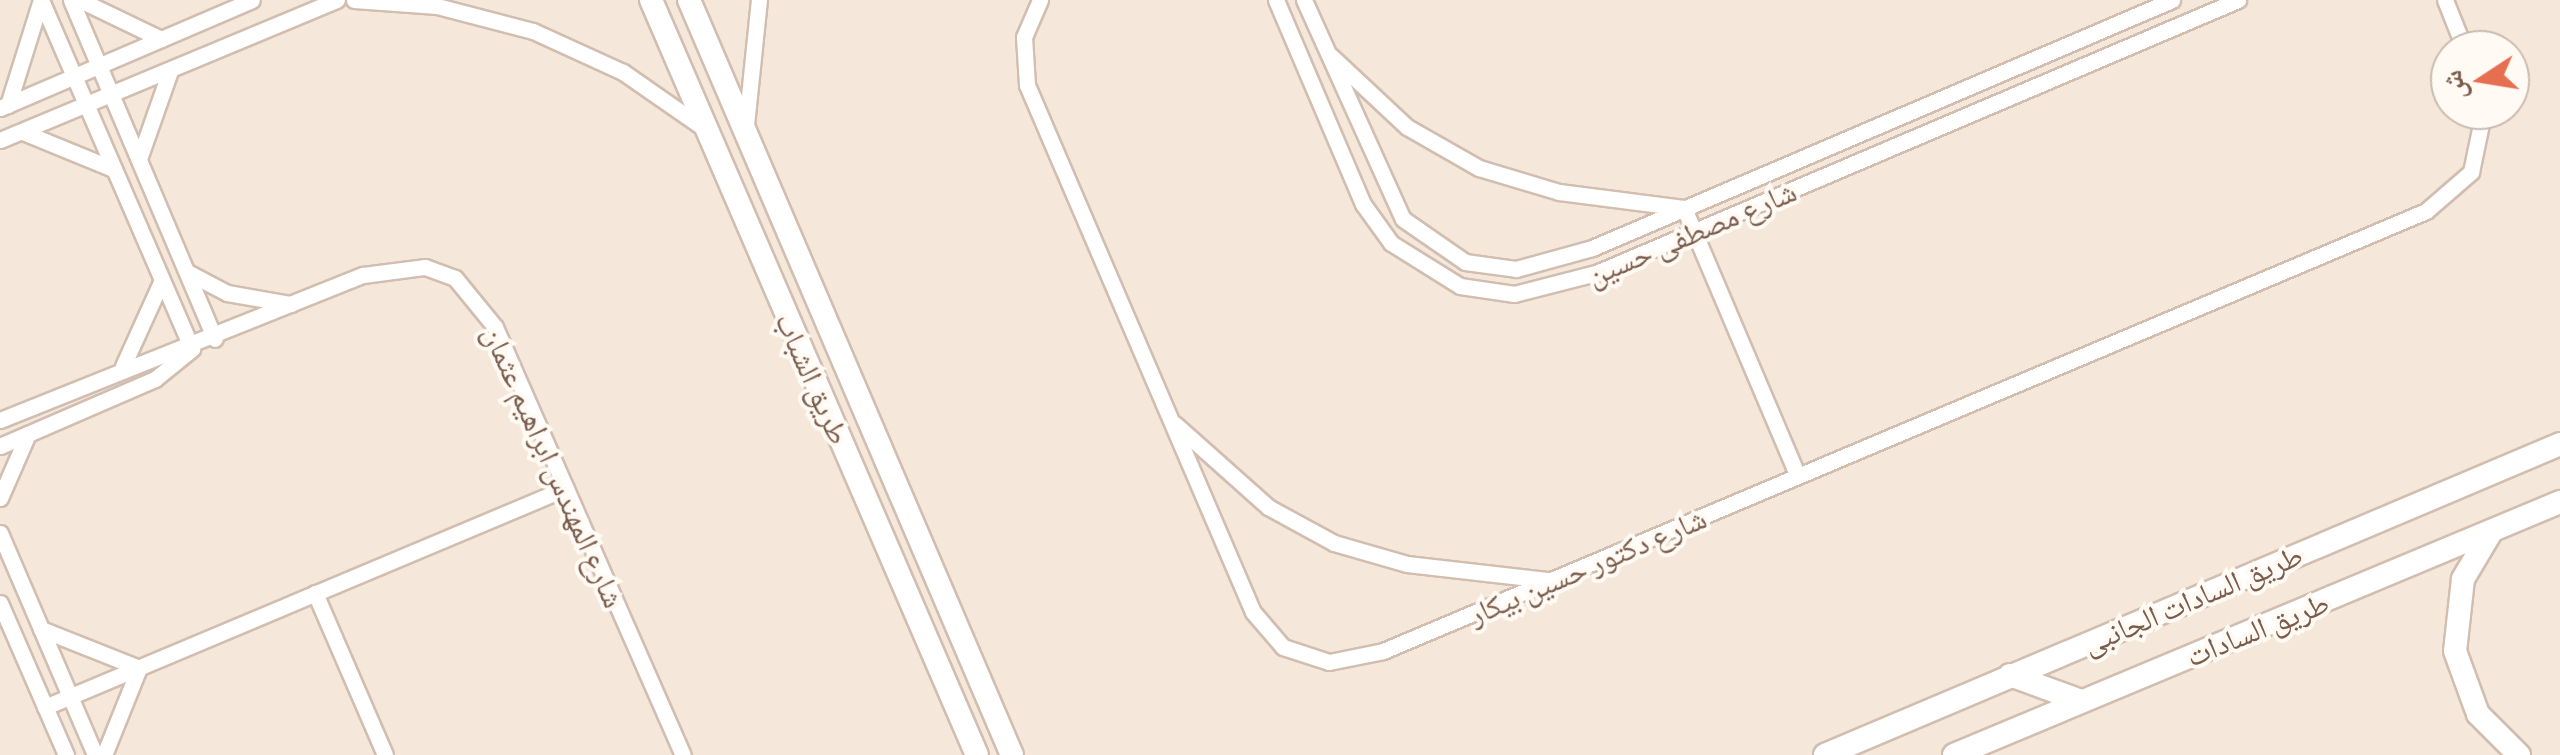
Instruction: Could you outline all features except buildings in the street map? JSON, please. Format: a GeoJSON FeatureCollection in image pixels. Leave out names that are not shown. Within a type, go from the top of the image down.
{"type":"FeatureCollection","features":[{"type":"Feature","properties":{"kind":"main road","name":"طريق الشباب"},"geometry":{"type":"LineString","coordinates":[[651,0],[977,755]]}},
{"type":"Feature","properties":{"kind":"main road","name":"طريق الشباب"},"geometry":{"type":"LineString","coordinates":[[689,0],[1012,755]]}},
{"type":"Feature","properties":{"kind":"main road","name":"طريق السادات الجانبى"},"geometry":{"type":"LineString","coordinates":[[1826,755],[2560,444]]}},
{"type":"Feature","properties":{"kind":"main road","name":"طريق السادات"},"geometry":{"type":"LineString","coordinates":[[1954,755],[2560,502]]}},
{"type":"Feature","properties":{"kind":"main road"},"geometry":{"type":"LineString","coordinates":[[2492,532],[2463,579],[2455,650],[2478,714],[2519,755]]}},
{"type":"Feature","properties":{"kind":"main road"},"geometry":{"type":"LineString","coordinates":[[2010,675],[2081,700]]}},
{"type":"Feature","properties":{"kind":"street"},"geometry":{"type":"LineString","coordinates":[[41,0],[192,349]]}},
{"type":"Feature","properties":{"kind":"street"},"geometry":{"type":"LineString","coordinates":[[4,106],[41,0]]}},
{"type":"Feature","properties":{"kind":"street"},"geometry":{"type":"LineString","coordinates":[[71,0],[216,339]]}},
{"type":"Feature","properties":{"kind":"street"},"geometry":{"type":"LineString","coordinates":[[80,0],[161,39]]}},
{"type":"Feature","properties":{"kind":"street"},"geometry":{"type":"LineString","coordinates":[[4,106],[252,0]]}},
{"type":"Feature","properties":{"kind":"street"},"geometry":{"type":"LineString","coordinates":[[0,140],[337,0]]}},
{"type":"Feature","properties":{"kind":"street"},"geometry":{"type":"LineString","coordinates":[[354,0],[436,6],[533,30],[624,72],[705,129]]}},
{"type":"Feature","properties":{"kind":"street"},"geometry":{"type":"LineString","coordinates":[[746,134],[759,0]]}},
{"type":"Feature","properties":{"kind":"street","name":"شارع دكتور حسين بيكار"},"geometry":{"type":"LineString","coordinates":[[1040,0],[1024,37],[1027,84],[1253,612],[1284,647],[1307,658],[1355,661],[2426,211],[2471,172],[2480,130]]}},
{"type":"Feature","properties":{"kind":"street","name":"شارع مصطفى حسين"},"geometry":{"type":"LineString","coordinates":[[1276,0],[1364,204],[1392,243],[1435,276],[1486,292],[1541,291],[1694,232],[2238,0]]}},
{"type":"Feature","properties":{"kind":"street","name":"شارع مصطفى حسين"},"geometry":{"type":"LineString","coordinates":[[1304,0],[1388,198],[1421,237],[1466,262],[1541,266],[1684,208],[2148,5],[2172,0]]}},
{"type":"Feature","properties":{"kind":"street"},"geometry":{"type":"LineString","coordinates":[[2445,1],[2457,30]]}},
{"type":"Feature","properties":{"kind":"street"},"geometry":{"type":"LineString","coordinates":[[2148,5],[2160,34]]}},
{"type":"Feature","properties":{"kind":"street"},"geometry":{"type":"LineString","coordinates":[[1325,50],[1407,127],[1479,168],[1558,192],[1684,208],[1798,476]]}},
{"type":"Feature","properties":{"kind":"street"},"geometry":{"type":"LineString","coordinates":[[139,160],[154,96],[174,66]]}},
{"type":"Feature","properties":{"kind":"street"},"geometry":{"type":"LineString","coordinates":[[19,132],[114,169]]}},
{"type":"Feature","properties":{"kind":"street","name":"شارع المهندس ابراهيم عثمان"},"geometry":{"type":"LineString","coordinates":[[192,349],[393,266],[455,278],[496,327],[683,755]]}},
{"type":"Feature","properties":{"kind":"street"},"geometry":{"type":"LineString","coordinates":[[187,272],[238,296],[295,304]]}},
{"type":"Feature","properties":{"kind":"street"},"geometry":{"type":"LineString","coordinates":[[124,366],[162,280]]}},
{"type":"Feature","properties":{"kind":"street"},"geometry":{"type":"LineString","coordinates":[[0,420],[124,366],[192,349]]}},
{"type":"Feature","properties":{"kind":"street"},"geometry":{"type":"LineString","coordinates":[[0,446],[155,379],[192,349]]}},
{"type":"Feature","properties":{"kind":"street"},"geometry":{"type":"LineString","coordinates":[[1169,418],[1268,507],[1334,543],[1406,564],[1550,581]]}},
{"type":"Feature","properties":{"kind":"street"},"geometry":{"type":"LineString","coordinates":[[0,498],[28,434]]}},
{"type":"Feature","properties":{"kind":"street"},"geometry":{"type":"LineString","coordinates":[[45,707],[566,488]]}},
{"type":"Feature","properties":{"kind":"street"},"geometry":{"type":"LineString","coordinates":[[0,533],[95,755]]}},
{"type":"Feature","properties":{"kind":"street"},"geometry":{"type":"LineString","coordinates":[[315,594],[385,755]]}},
{"type":"Feature","properties":{"kind":"street"},"geometry":{"type":"LineString","coordinates":[[0,602],[66,755]]}},
{"type":"Feature","properties":{"kind":"street"},"geometry":{"type":"LineString","coordinates":[[41,629],[139,668]]}},
{"type":"Feature","properties":{"kind":"street"},"geometry":{"type":"LineString","coordinates":[[104,755],[139,668]]}},
{"type":"Feature","properties":{"kind":"shaded area"},"geometry":{"type":"Polygon","coordinates":[[[0,0],[2560,0],[2560,755],[0,755],[0,0]]]}}]}
